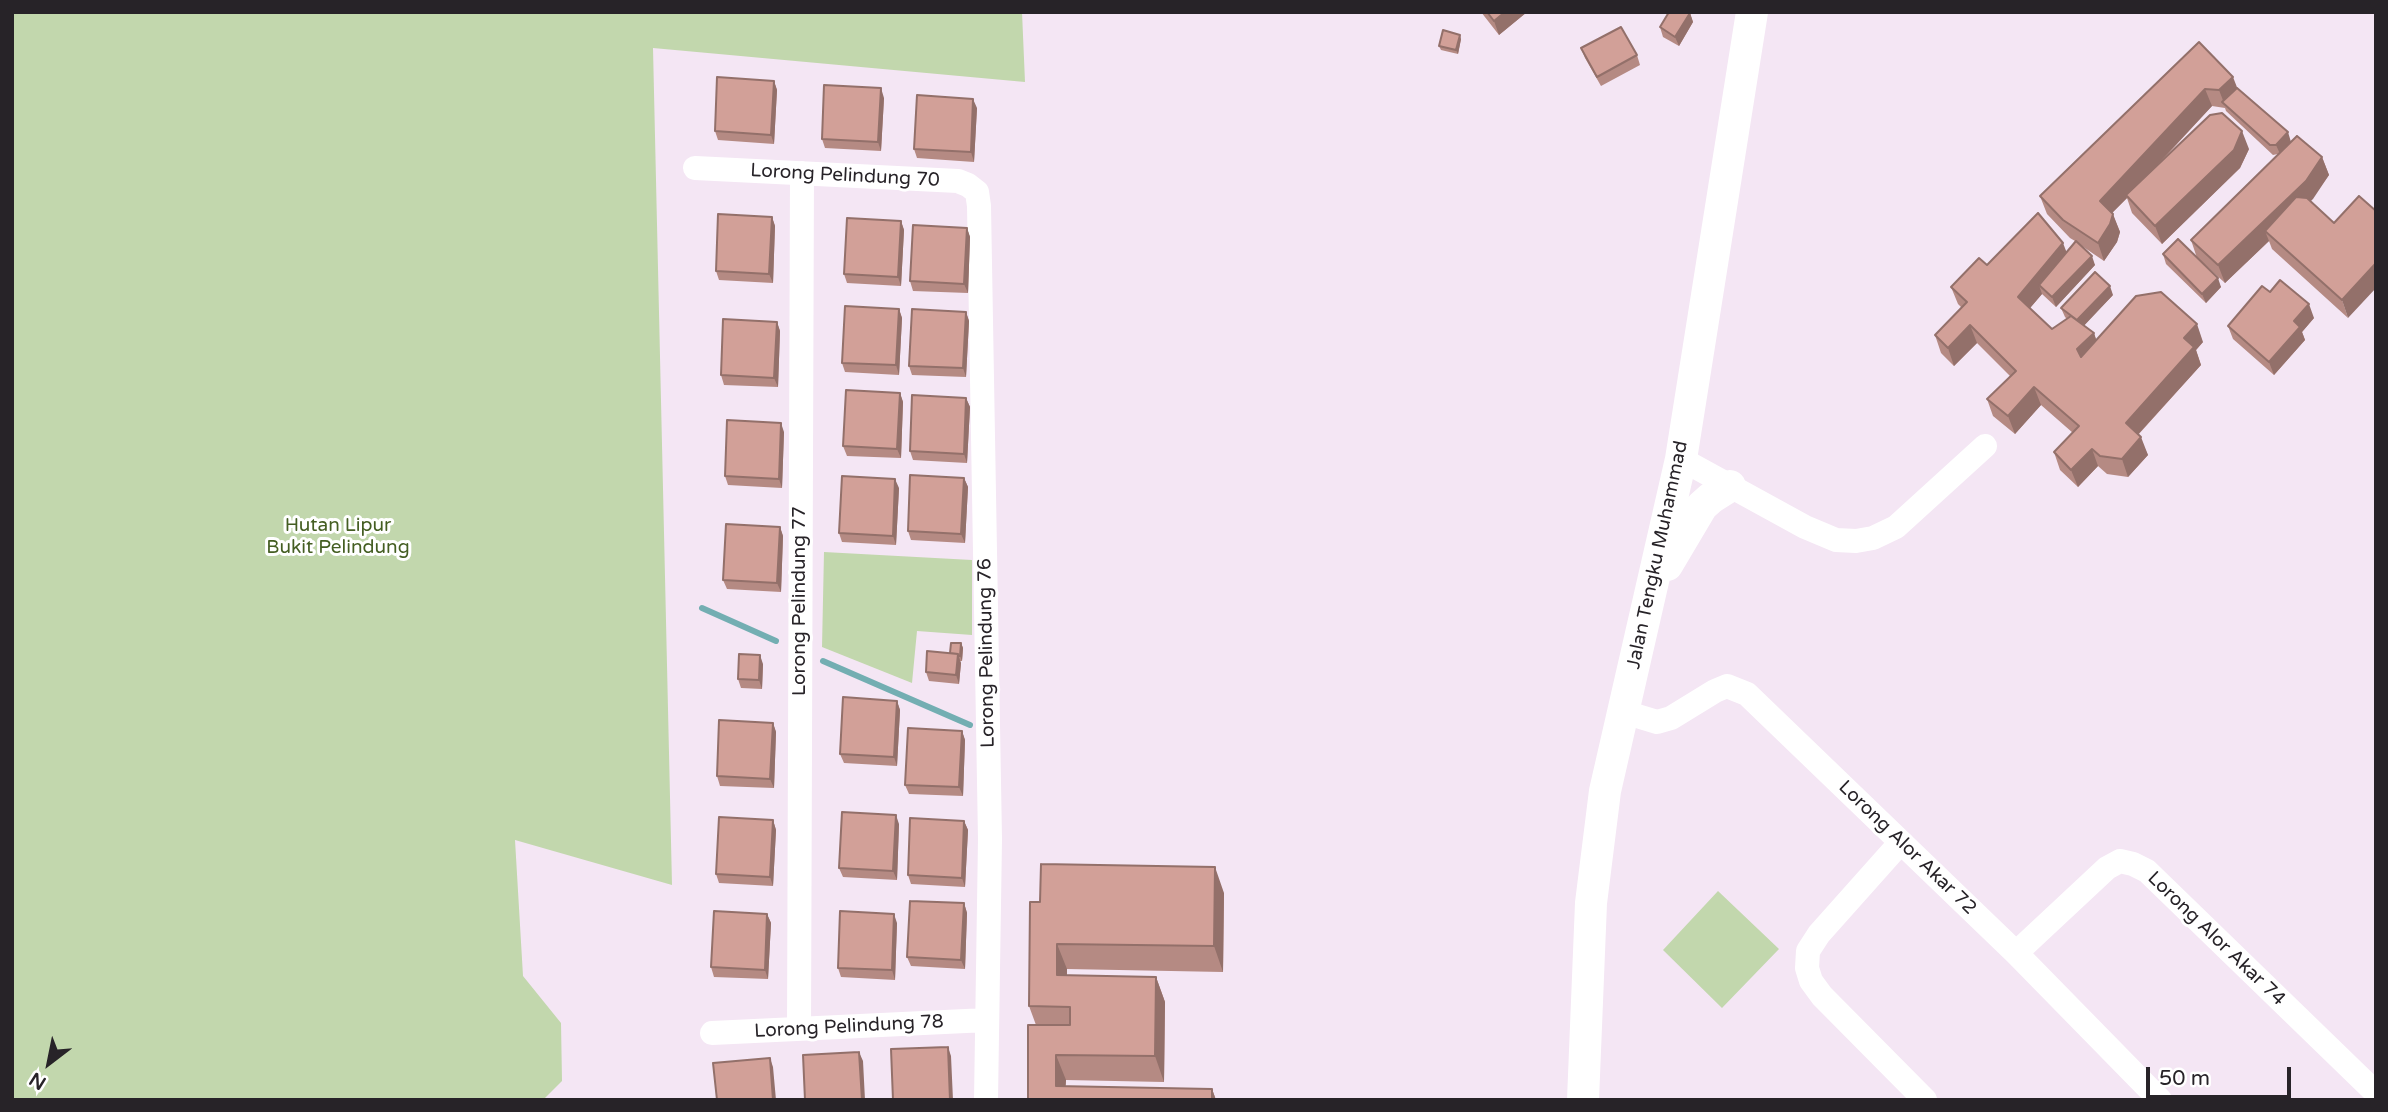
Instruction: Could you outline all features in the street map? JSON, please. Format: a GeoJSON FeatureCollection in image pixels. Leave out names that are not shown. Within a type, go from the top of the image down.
{"type":"FeatureCollection","features":[{"type":"Feature","properties":{"kind":"main road","name":"Jalan Tengku Muhammad"},"geometry":{"type":"LineString","coordinates":[[1583,1100],[1591,903],[1605,791],[1681,459],[1752,12]]}},
{"type":"Feature","properties":{"kind":"main road"},"geometry":{"type":"LineString","coordinates":[[1652,592],[1702,506],[1730,486]]}},
{"type":"Feature","properties":{"kind":"street","name":"Lorong Pelindung 70"},"geometry":{"type":"LineString","coordinates":[[695,168],[958,181],[977,192],[979,206]]}},
{"type":"Feature","properties":{"kind":"street","name":"Lorong Pelindung 77"},"geometry":{"type":"LineString","coordinates":[[799,1029],[802,173]]}},
{"type":"Feature","properties":{"kind":"street","name":"Lorong Pelindung 76"},"geometry":{"type":"LineString","coordinates":[[979,206],[989,839],[986,1100]]}},
{"type":"Feature","properties":{"kind":"street"},"geometry":{"type":"LineString","coordinates":[[1681,459],[1805,527],[1836,540],[1856,541],[1873,538],[1896,527],[1985,446]]}},
{"type":"Feature","properties":{"kind":"street","name":"Lorong Alor Akar 72"},"geometry":{"type":"LineString","coordinates":[[1624,712],[1657,722],[1671,718],[1727,686],[1747,694],[2017,953],[2160,1100]]}},
{"type":"Feature","properties":{"kind":"street"},"geometry":{"type":"LineString","coordinates":[[1901,842],[1819,934],[1808,951],[1807,968],[1811,981],[1822,996],[1925,1100]]}},
{"type":"Feature","properties":{"kind":"street","name":"Lorong Alor Akar 74"},"geometry":{"type":"LineString","coordinates":[[2017,953],[2106,869],[2120,861],[2133,864],[2147,871],[2376,1093]]}},
{"type":"Feature","properties":{"kind":"street","name":"Lorong Pelindung 78"},"geometry":{"type":"LineString","coordinates":[[712,1034],[987,1020]]}},
{"type":"Feature","properties":{"kind":"green space","name":"Hutan Lipur Bukit Pelindung"},"geometry":{"type":"Polygon","coordinates":[[[12,12],[1022,12],[1025,82],[653,48],[672,885],[515,840],[523,976],[561,1023],[562,1081],[543,1100],[12,1100],[12,12]]]}},
{"type":"Feature","properties":{"kind":"green space"},"geometry":{"type":"Polygon","coordinates":[[[824,552],[972,560],[972,635],[917,631],[912,683],[822,647],[824,552]]]}},
{"type":"Feature","properties":{"kind":"green space"},"geometry":{"type":"Polygon","coordinates":[[[1718,891],[1779,949],[1722,1008],[1663,950],[1718,891]]]}},
{"type":"Feature","properties":{"kind":"building"},"geometry":{"type":"Polygon","coordinates":[[[1487,12],[1505,12],[1494,21],[1487,12]]]}},
{"type":"Feature","properties":{"kind":"building"},"geometry":{"type":"Polygon","coordinates":[[[1669,12],[1690,13],[1675,37],[1660,27],[1669,12]]]}},
{"type":"Feature","properties":{"kind":"building"},"geometry":{"type":"Polygon","coordinates":[[[1621,27],[1637,55],[1597,77],[1581,48],[1621,27]]]}},
{"type":"Feature","properties":{"kind":"building"},"geometry":{"type":"Polygon","coordinates":[[[1443,30],[1460,35],[1456,50],[1439,46],[1443,30]]]}},
{"type":"Feature","properties":{"kind":"building"},"geometry":{"type":"Polygon","coordinates":[[[2199,42],[2233,77],[2219,90],[2205,89],[2100,201],[2113,214],[2098,243],[2063,220],[2040,196],[2199,42]]]}},
{"type":"Feature","properties":{"kind":"building"},"geometry":{"type":"Polygon","coordinates":[[[717,77],[774,81],[771,135],[715,131],[717,77]]]}},
{"type":"Feature","properties":{"kind":"building"},"geometry":{"type":"Polygon","coordinates":[[[824,85],[881,88],[878,142],[822,139],[824,85]]]}},
{"type":"Feature","properties":{"kind":"building"},"geometry":{"type":"Polygon","coordinates":[[[2237,88],[2288,132],[2276,145],[2270,145],[2222,102],[2237,88]]]}},
{"type":"Feature","properties":{"kind":"building"},"geometry":{"type":"Polygon","coordinates":[[[917,95],[973,99],[971,152],[914,149],[917,95]]]}},
{"type":"Feature","properties":{"kind":"building"},"geometry":{"type":"Polygon","coordinates":[[[2222,113],[2242,131],[2234,150],[2155,226],[2126,195],[2210,115],[2222,113]]]}},
{"type":"Feature","properties":{"kind":"building"},"geometry":{"type":"Polygon","coordinates":[[[2297,136],[2322,157],[2306,181],[2218,265],[2191,240],[2297,136]]]}},
{"type":"Feature","properties":{"kind":"building"},"geometry":{"type":"Polygon","coordinates":[[[2359,196],[2376,211],[2376,263],[2342,300],[2265,231],[2296,197],[2307,198],[2334,223],[2359,196]]]}},
{"type":"Feature","properties":{"kind":"building"},"geometry":{"type":"Polygon","coordinates":[[[2038,213],[2063,243],[2018,297],[2052,329],[2071,316],[2094,333],[2077,349],[2081,357],[2136,296],[2161,292],[2197,324],[2184,338],[2194,347],[2126,423],[2141,437],[2122,459],[2100,456],[2092,449],[2071,470],[2054,452],[2079,426],[2034,387],[2008,416],[1987,399],[2016,371],[1970,325],[1948,348],[1935,335],[1967,302],[1951,287],[1979,258],[1987,265],[2038,213]]]}},
{"type":"Feature","properties":{"kind":"building"},"geometry":{"type":"Polygon","coordinates":[[[718,214],[772,217],[769,274],[716,271],[718,214]]]}},
{"type":"Feature","properties":{"kind":"building"},"geometry":{"type":"Polygon","coordinates":[[[847,218],[901,221],[898,277],[844,274],[847,218]]]}},
{"type":"Feature","properties":{"kind":"building"},"geometry":{"type":"Polygon","coordinates":[[[913,225],[967,228],[964,284],[910,281],[913,225]]]}},
{"type":"Feature","properties":{"kind":"building"},"geometry":{"type":"Polygon","coordinates":[[[2178,239],[2218,278],[2202,294],[2163,254],[2178,239]]]}},
{"type":"Feature","properties":{"kind":"building"},"geometry":{"type":"Polygon","coordinates":[[[2076,241],[2092,256],[2052,297],[2039,285],[2076,241]]]}},
{"type":"Feature","properties":{"kind":"building"},"geometry":{"type":"Polygon","coordinates":[[[2095,272],[2110,286],[2077,320],[2061,308],[2095,272]]]}},
{"type":"Feature","properties":{"kind":"building"},"geometry":{"type":"Polygon","coordinates":[[[2280,280],[2309,304],[2294,321],[2300,327],[2269,362],[2228,326],[2262,286],[2270,292],[2280,280]]]}},
{"type":"Feature","properties":{"kind":"building"},"geometry":{"type":"Polygon","coordinates":[[[845,306],[899,309],[896,365],[842,363],[845,306]]]}},
{"type":"Feature","properties":{"kind":"building"},"geometry":{"type":"Polygon","coordinates":[[[912,309],[966,312],[963,368],[909,366],[912,309]]]}},
{"type":"Feature","properties":{"kind":"building"},"geometry":{"type":"Polygon","coordinates":[[[723,319],[777,322],[774,378],[721,375],[723,319]]]}},
{"type":"Feature","properties":{"kind":"building"},"geometry":{"type":"Polygon","coordinates":[[[846,390],[900,393],[897,449],[843,446],[846,390]]]}},
{"type":"Feature","properties":{"kind":"building"},"geometry":{"type":"Polygon","coordinates":[[[912,395],[966,398],[964,454],[910,451],[912,395]]]}},
{"type":"Feature","properties":{"kind":"building"},"geometry":{"type":"Polygon","coordinates":[[[727,420],[781,423],[779,479],[725,476],[727,420]]]}},
{"type":"Feature","properties":{"kind":"building"},"geometry":{"type":"Polygon","coordinates":[[[910,475],[964,478],[961,534],[908,531],[910,475]]]}},
{"type":"Feature","properties":{"kind":"building"},"geometry":{"type":"Polygon","coordinates":[[[842,476],[895,479],[893,536],[839,533],[842,476]]]}},
{"type":"Feature","properties":{"kind":"building"},"geometry":{"type":"Polygon","coordinates":[[[726,524],[780,527],[777,583],[723,580],[726,524]]]}},
{"type":"Feature","properties":{"kind":"building"},"geometry":{"type":"Polygon","coordinates":[[[951,643],[961,643],[960,656],[950,653],[951,643]]]}},
{"type":"Feature","properties":{"kind":"building"},"geometry":{"type":"Polygon","coordinates":[[[927,651],[958,654],[956,675],[926,672],[927,651]]]}},
{"type":"Feature","properties":{"kind":"building"},"geometry":{"type":"Polygon","coordinates":[[[739,654],[760,655],[759,680],[738,679],[739,654]]]}},
{"type":"Feature","properties":{"kind":"building"},"geometry":{"type":"Polygon","coordinates":[[[843,697],[897,701],[894,757],[840,754],[843,697]]]}},
{"type":"Feature","properties":{"kind":"building"},"geometry":{"type":"Polygon","coordinates":[[[719,720],[773,723],[770,779],[717,776],[719,720]]]}},
{"type":"Feature","properties":{"kind":"building"},"geometry":{"type":"Polygon","coordinates":[[[908,728],[962,731],[959,787],[905,785],[908,728]]]}},
{"type":"Feature","properties":{"kind":"building"},"geometry":{"type":"Polygon","coordinates":[[[842,812],[896,815],[893,871],[839,868],[842,812]]]}},
{"type":"Feature","properties":{"kind":"building"},"geometry":{"type":"Polygon","coordinates":[[[719,817],[773,820],[770,877],[716,874],[719,817]]]}},
{"type":"Feature","properties":{"kind":"building"},"geometry":{"type":"Polygon","coordinates":[[[910,818],[964,821],[962,878],[908,875],[910,818]]]}},
{"type":"Feature","properties":{"kind":"building"},"geometry":{"type":"Polygon","coordinates":[[[1041,864],[1215,867],[1214,946],[1057,944],[1057,975],[1156,977],[1155,1056],[1056,1055],[1056,1086],[1212,1089],[1212,1100],[1028,1100],[1028,1025],[1070,1025],[1070,1007],[1029,1006],[1030,902],[1040,902],[1041,864]]]}},
{"type":"Feature","properties":{"kind":"building"},"geometry":{"type":"Polygon","coordinates":[[[910,901],[964,903],[961,960],[907,957],[910,901]]]}},
{"type":"Feature","properties":{"kind":"building"},"geometry":{"type":"Polygon","coordinates":[[[714,911],[767,914],[765,970],[711,967],[714,911]]]}},
{"type":"Feature","properties":{"kind":"building"},"geometry":{"type":"Polygon","coordinates":[[[840,911],[894,914],[892,970],[838,968],[840,911]]]}},
{"type":"Feature","properties":{"kind":"building"},"geometry":{"type":"Polygon","coordinates":[[[948,1047],[950,1100],[893,1100],[891,1049],[948,1047]]]}},
{"type":"Feature","properties":{"kind":"building"},"geometry":{"type":"Polygon","coordinates":[[[859,1052],[862,1100],[805,1100],[803,1055],[859,1052]]]}},
{"type":"Feature","properties":{"kind":"building"},"geometry":{"type":"Polygon","coordinates":[[[770,1058],[773,1100],[717,1100],[713,1063],[770,1058]]]}},
{"type":"Feature","properties":{"kind":"waterway"},"geometry":{"type":"LineString","coordinates":[[702,608],[776,641]]}},
{"type":"Feature","properties":{"kind":"waterway"},"geometry":{"type":"LineString","coordinates":[[823,661],[970,725]]}}]}
